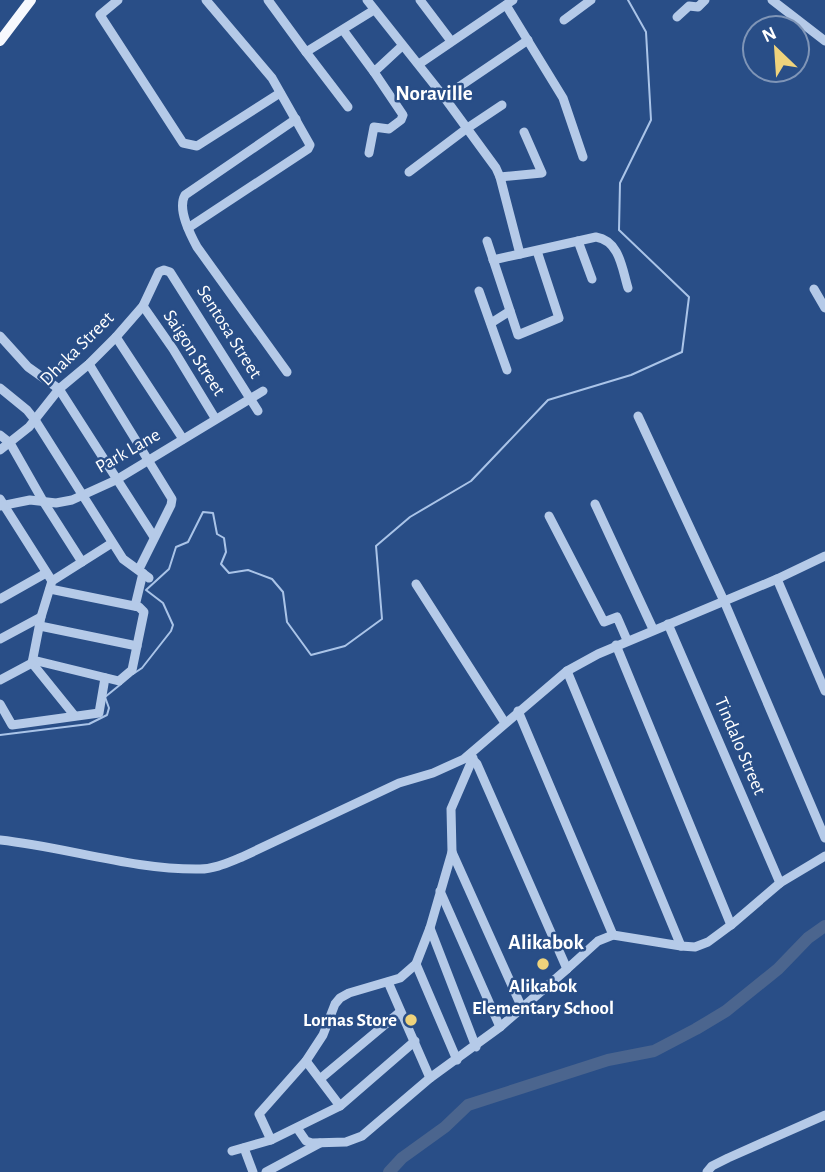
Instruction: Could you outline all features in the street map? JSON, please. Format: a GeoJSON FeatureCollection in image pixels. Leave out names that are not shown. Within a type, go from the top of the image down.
{"type":"FeatureCollection","features":[{"type":"Feature","properties":{"kind":"main road"},"geometry":{"type":"LineString","coordinates":[[0,41],[31,0]]}},
{"type":"Feature","properties":{"kind":"street"},"geometry":{"type":"LineString","coordinates":[[118,0],[100,15],[184,143],[197,146],[281,93]]}},
{"type":"Feature","properties":{"kind":"street"},"geometry":{"type":"LineString","coordinates":[[188,228],[308,149],[310,141],[272,78],[206,0]]}},
{"type":"Feature","properties":{"kind":"street"},"geometry":{"type":"LineString","coordinates":[[268,0],[348,107]]}},
{"type":"Feature","properties":{"kind":"street"},"geometry":{"type":"LineString","coordinates":[[365,0],[419,64],[500,177],[520,254]]}},
{"type":"Feature","properties":{"kind":"street"},"geometry":{"type":"LineString","coordinates":[[364,17],[365,0]]}},
{"type":"Feature","properties":{"kind":"street"},"geometry":{"type":"LineString","coordinates":[[420,0],[451,41]]}},
{"type":"Feature","properties":{"kind":"street"},"geometry":{"type":"LineString","coordinates":[[564,20],[591,0]]}},
{"type":"Feature","properties":{"kind":"street"},"geometry":{"type":"LineString","coordinates":[[677,17],[689,6],[698,7],[705,0]]}},
{"type":"Feature","properties":{"kind":"street"},"geometry":{"type":"LineString","coordinates":[[772,0],[825,41]]}},
{"type":"Feature","properties":{"kind":"street"},"geometry":{"type":"LineString","coordinates":[[419,64],[509,2],[563,98],[583,156]]}},
{"type":"Feature","properties":{"kind":"street"},"geometry":{"type":"LineString","coordinates":[[306,52],[374,10]]}},
{"type":"Feature","properties":{"kind":"street"},"geometry":{"type":"LineString","coordinates":[[343,30],[403,116],[389,129],[374,127],[369,153]]}},
{"type":"Feature","properties":{"kind":"street"},"geometry":{"type":"LineString","coordinates":[[444,97],[528,40]]}},
{"type":"Feature","properties":{"kind":"street"},"geometry":{"type":"LineString","coordinates":[[374,72],[402,46]]}},
{"type":"Feature","properties":{"kind":"street"},"geometry":{"type":"LineString","coordinates":[[409,172],[502,105]]}},
{"type":"Feature","properties":{"kind":"street"},"geometry":{"type":"LineString","coordinates":[[287,372],[197,247],[181,203],[185,195],[296,119]]}},
{"type":"Feature","properties":{"kind":"street"},"geometry":{"type":"LineString","coordinates":[[500,177],[546,172],[524,132]]}},
{"type":"Feature","properties":{"kind":"street"},"geometry":{"type":"LineString","coordinates":[[493,260],[596,237],[611,243],[628,288]]}},
{"type":"Feature","properties":{"kind":"street"},"geometry":{"type":"LineString","coordinates":[[487,241],[518,335],[559,318],[537,251]]}},
{"type":"Feature","properties":{"kind":"street"},"geometry":{"type":"LineString","coordinates":[[578,241],[592,279]]}},
{"type":"Feature","properties":{"kind":"street","name":"Dhaka Street"},"geometry":{"type":"LineString","coordinates":[[0,450],[35,420],[59,389],[116,337],[143,306],[159,272],[170,272]]}},
{"type":"Feature","properties":{"kind":"street","name":"Sentosa Street"},"geometry":{"type":"LineString","coordinates":[[170,272],[258,411]]}},
{"type":"Feature","properties":{"kind":"street"},"geometry":{"type":"LineString","coordinates":[[814,289],[825,308]]}},
{"type":"Feature","properties":{"kind":"street"},"geometry":{"type":"LineString","coordinates":[[479,291],[507,370]]}},
{"type":"Feature","properties":{"kind":"street","name":"Saigon Street"},"geometry":{"type":"LineString","coordinates":[[143,306],[215,418]]}},
{"type":"Feature","properties":{"kind":"street"},"geometry":{"type":"LineString","coordinates":[[491,323],[510,311]]}},
{"type":"Feature","properties":{"kind":"street"},"geometry":{"type":"LineString","coordinates":[[0,336],[28,366],[59,389],[154,537]]}},
{"type":"Feature","properties":{"kind":"street"},"geometry":{"type":"LineString","coordinates":[[116,337],[183,439]]}},
{"type":"Feature","properties":{"kind":"street"},"geometry":{"type":"LineString","coordinates":[[89,364],[172,499],[154,537],[135,606]]}},
{"type":"Feature","properties":{"kind":"street"},"geometry":{"type":"LineString","coordinates":[[0,388],[35,420],[123,559],[144,573]]}},
{"type":"Feature","properties":{"kind":"street","name":"Park Lane"},"geometry":{"type":"LineString","coordinates":[[1,504],[30,500],[56,503],[83,496],[116,480],[263,391]]}},
{"type":"Feature","properties":{"kind":"street"},"geometry":{"type":"LineString","coordinates":[[638,415],[724,601],[825,838]]}},
{"type":"Feature","properties":{"kind":"street"},"geometry":{"type":"LineString","coordinates":[[0,435],[10,443],[82,562]]}},
{"type":"Feature","properties":{"kind":"street"},"geometry":{"type":"LineString","coordinates":[[595,503],[653,629]]}},
{"type":"Feature","properties":{"kind":"street"},"geometry":{"type":"LineString","coordinates":[[1,504],[51,585],[33,662],[74,715]]}},
{"type":"Feature","properties":{"kind":"street"},"geometry":{"type":"LineString","coordinates":[[549,516],[604,622],[617,618],[627,640]]}},
{"type":"Feature","properties":{"kind":"street"},"geometry":{"type":"LineString","coordinates":[[51,585],[112,543]]}},
{"type":"Feature","properties":{"kind":"street"},"geometry":{"type":"LineString","coordinates":[[0,840],[133,863],[202,869],[242,857],[399,783],[470,757],[518,711],[567,671],[616,645],[777,579],[825,556]]}},
{"type":"Feature","properties":{"kind":"street"},"geometry":{"type":"LineString","coordinates":[[0,599],[46,573]]}},
{"type":"Feature","properties":{"kind":"street"},"geometry":{"type":"LineString","coordinates":[[777,579],[825,691]]}},
{"type":"Feature","properties":{"kind":"street"},"geometry":{"type":"LineString","coordinates":[[416,584],[505,723]]}},
{"type":"Feature","properties":{"kind":"street"},"geometry":{"type":"LineString","coordinates":[[0,680],[33,662],[119,681],[132,670],[144,612],[135,606],[51,585]]}},
{"type":"Feature","properties":{"kind":"street"},"geometry":{"type":"LineString","coordinates":[[0,639],[41,622],[137,646]]}},
{"type":"Feature","properties":{"kind":"street","name":"Tindalo Street"},"geometry":{"type":"LineString","coordinates":[[668,624],[780,883]]}},
{"type":"Feature","properties":{"kind":"street"},"geometry":{"type":"LineString","coordinates":[[616,645],[731,925]]}},
{"type":"Feature","properties":{"kind":"street"},"geometry":{"type":"LineString","coordinates":[[567,671],[681,946]]}},
{"type":"Feature","properties":{"kind":"street"},"geometry":{"type":"LineString","coordinates":[[0,704],[12,725],[99,713],[105,678]]}},
{"type":"Feature","properties":{"kind":"street"},"geometry":{"type":"LineString","coordinates":[[518,711],[613,935]]}},
{"type":"Feature","properties":{"kind":"street"},"geometry":{"type":"LineString","coordinates":[[271,1140],[258,1114],[306,1061],[323,1035],[335,1004],[349,993],[400,978],[416,964],[430,929],[452,852],[452,809],[470,757]]}},
{"type":"Feature","properties":{"kind":"street"},"geometry":{"type":"LineString","coordinates":[[470,757],[568,969]]}},
{"type":"Feature","properties":{"kind":"street"},"geometry":{"type":"LineString","coordinates":[[452,852],[522,1008]]}},
{"type":"Feature","properties":{"kind":"street"},"geometry":{"type":"LineString","coordinates":[[296,1128],[306,1141],[320,1143],[346,1142],[362,1136],[430,1079],[500,1027],[598,942],[613,935],[695,947],[708,942],[731,925],[780,883],[825,856]]}},
{"type":"Feature","properties":{"kind":"street"},"geometry":{"type":"LineString","coordinates":[[440,891],[500,1027]]}},
{"type":"Feature","properties":{"kind":"street"},"geometry":{"type":"LineString","coordinates":[[430,929],[476,1046]]}},
{"type":"Feature","properties":{"kind":"street"},"geometry":{"type":"LineString","coordinates":[[416,964],[457,1060]]}},
{"type":"Feature","properties":{"kind":"street"},"geometry":{"type":"LineString","coordinates":[[388,982],[430,1079]]}},
{"type":"Feature","properties":{"kind":"street"},"geometry":{"type":"LineString","coordinates":[[320,1079],[400,1012]]}},
{"type":"Feature","properties":{"kind":"street"},"geometry":{"type":"LineString","coordinates":[[232,1151],[271,1140],[340,1106],[415,1041]]}},
{"type":"Feature","properties":{"kind":"street"},"geometry":{"type":"LineString","coordinates":[[306,1061],[340,1106]]}},
{"type":"Feature","properties":{"kind":"street"},"geometry":{"type":"LineString","coordinates":[[707,1172],[712,1166],[728,1158],[825,1115]]}},
{"type":"Feature","properties":{"kind":"street"},"geometry":{"type":"LineString","coordinates":[[266,1172],[320,1143]]}},
{"type":"Feature","properties":{"kind":"street"},"geometry":{"type":"LineString","coordinates":[[244,1148],[253,1172]]}},
{"type":"Feature","properties":{"kind":"waterway"},"geometry":{"type":"LineString","coordinates":[[133,674],[142,668],[173,625],[163,603],[146,590],[169,569],[176,547],[188,542],[203,512],[213,513],[217,534],[224,538],[226,552],[221,564],[229,573],[248,570],[272,579],[283,592],[287,622],[311,655],[345,646],[382,619],[376,546],[410,517],[471,481],[548,400],[631,375],[682,352],[689,297],[619,230],[620,183],[651,120],[646,32],[628,0]]}},
{"type":"Feature","properties":{"kind":"waterway"},"geometry":{"type":"LineString","coordinates":[[0,735],[89,724],[107,715],[109,708],[105,697],[121,684]]}},
{"type":"Feature","properties":{"kind":"waterway"},"geometry":{"type":"LineString","coordinates":[[389,1172],[402,1158],[445,1127],[468,1105],[608,1060],[654,1051],[696,1029],[726,1011],[825,926]]}},
{"type":"Feature","properties":{"kind":"place","name":"Alikabok Elementary School"},"geometry":{"type":"Point","coordinates":[543,964]}},
{"type":"Feature","properties":{"kind":"place","name":"Lornas Store"},"geometry":{"type":"Point","coordinates":[411,1020]}},
{"type":"Feature","properties":{"kind":"district","name":"Noraville"},"geometry":{"type":"Point","coordinates":[434,93]}},
{"type":"Feature","properties":{"kind":"district","name":"Alikabok"},"geometry":{"type":"Point","coordinates":[546,942]}}]}
